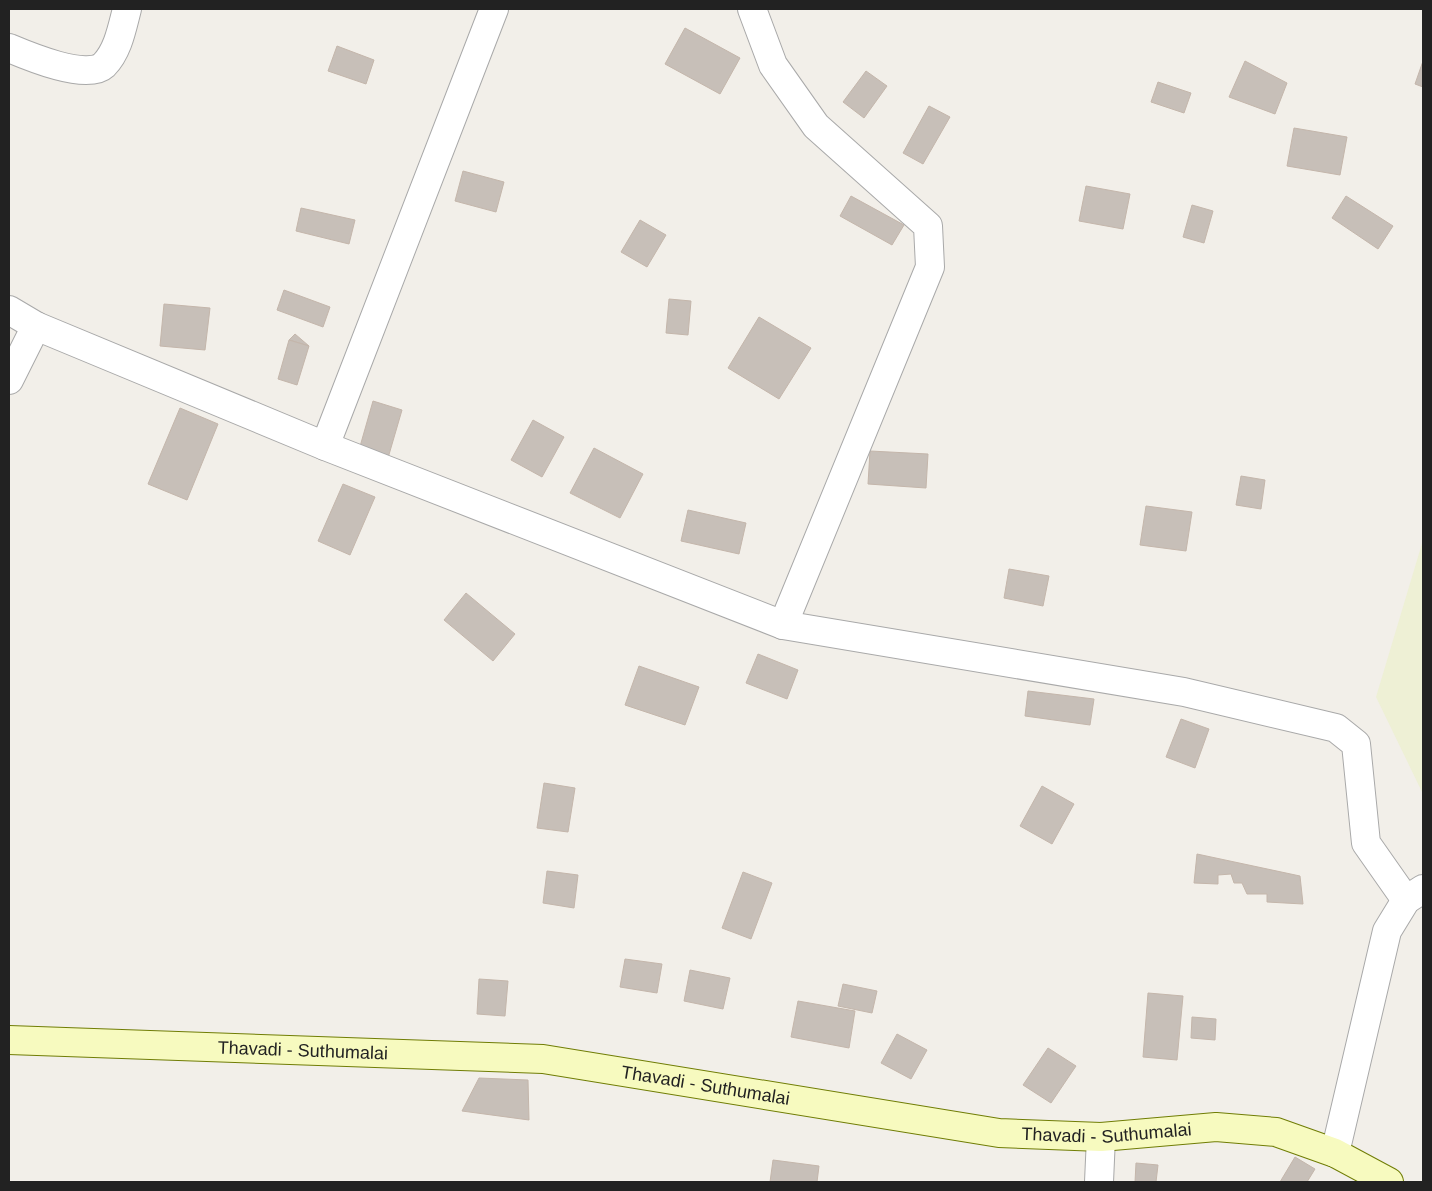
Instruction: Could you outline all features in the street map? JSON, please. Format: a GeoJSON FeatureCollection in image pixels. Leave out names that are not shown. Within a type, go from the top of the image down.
{"type":"FeatureCollection","features":[{"type":"Feature","properties":{"kind":"main road","name":"Thavadi - Suthumalai"},"geometry":{"type":"LineString","coordinates":[[9,1040],[543,1059],[999,1133],[1101,1137],[1216,1126],[1276,1132],[1335,1153],[1389,1182]]}},
{"type":"Feature","properties":{"kind":"street"},"geometry":{"type":"LineString","coordinates":[[9,48],[52,64],[92,71],[103,65],[116,47],[127,9]]}},
{"type":"Feature","properties":{"kind":"street"},"geometry":{"type":"LineString","coordinates":[[325,446],[494,9]]}},
{"type":"Feature","properties":{"kind":"street"},"geometry":{"type":"LineString","coordinates":[[752,9],[773,65],[816,126],[928,226],[930,267],[784,625]]}},
{"type":"Feature","properties":{"kind":"street"},"geometry":{"type":"LineString","coordinates":[[9,310],[36,326],[325,446],[784,625],[1184,692],[1336,728],[1356,744],[1366,843],[1415,895],[1387,931],[1335,1153]]}},
{"type":"Feature","properties":{"kind":"street"},"geometry":{"type":"LineString","coordinates":[[9,380],[36,326]]}},
{"type":"Feature","properties":{"kind":"street"},"geometry":{"type":"LineString","coordinates":[[1099,1182],[1101,1137]]}},
{"type":"Feature","properties":{"kind":"green space"},"geometry":{"type":"Polygon","coordinates":[[[1423,540],[1423,794],[1376,697],[1423,540]]]}},
{"type":"Feature","properties":{"kind":"building"},"geometry":{"type":"Polygon","coordinates":[[[685,28],[740,58],[720,94],[665,64],[685,28]]]}},
{"type":"Feature","properties":{"kind":"building"},"geometry":{"type":"Polygon","coordinates":[[[337,46],[374,60],[366,84],[328,71],[337,46]]]}},
{"type":"Feature","properties":{"kind":"building"},"geometry":{"type":"Polygon","coordinates":[[[1245,61],[1287,83],[1275,114],[1229,97],[1245,61]]]}},
{"type":"Feature","properties":{"kind":"building"},"geometry":{"type":"Polygon","coordinates":[[[1423,61],[1423,87],[1415,84],[1423,61]]]}},
{"type":"Feature","properties":{"kind":"building"},"geometry":{"type":"Polygon","coordinates":[[[866,71],[887,86],[864,118],[843,102],[866,71]]]}},
{"type":"Feature","properties":{"kind":"building"},"geometry":{"type":"Polygon","coordinates":[[[1158,82],[1191,93],[1184,113],[1151,102],[1158,82]]]}},
{"type":"Feature","properties":{"kind":"building"},"geometry":{"type":"Polygon","coordinates":[[[929,106],[950,117],[923,164],[903,153],[929,106]]]}},
{"type":"Feature","properties":{"kind":"building"},"geometry":{"type":"Polygon","coordinates":[[[1294,128],[1347,137],[1340,175],[1287,166],[1294,128]]]}},
{"type":"Feature","properties":{"kind":"building"},"geometry":{"type":"Polygon","coordinates":[[[463,171],[504,182],[496,212],[455,201],[463,171]]]}},
{"type":"Feature","properties":{"kind":"building"},"geometry":{"type":"Polygon","coordinates":[[[1086,186],[1130,194],[1123,229],[1079,221],[1086,186]]]}},
{"type":"Feature","properties":{"kind":"building"},"geometry":{"type":"Polygon","coordinates":[[[851,196],[904,225],[892,245],[840,216],[851,196]]]}},
{"type":"Feature","properties":{"kind":"building"},"geometry":{"type":"Polygon","coordinates":[[[1346,196],[1393,226],[1378,249],[1332,218],[1346,196]]]}},
{"type":"Feature","properties":{"kind":"building"},"geometry":{"type":"Polygon","coordinates":[[[1192,205],[1213,211],[1204,243],[1183,237],[1192,205]]]}},
{"type":"Feature","properties":{"kind":"building"},"geometry":{"type":"Polygon","coordinates":[[[301,208],[355,220],[349,244],[296,231],[301,208]]]}},
{"type":"Feature","properties":{"kind":"building"},"geometry":{"type":"Polygon","coordinates":[[[640,220],[666,235],[647,267],[621,252],[640,220]]]}},
{"type":"Feature","properties":{"kind":"building"},"geometry":{"type":"Polygon","coordinates":[[[284,290],[330,307],[323,327],[277,310],[284,290]]]}},
{"type":"Feature","properties":{"kind":"building"},"geometry":{"type":"Polygon","coordinates":[[[669,299],[691,301],[688,335],[666,333],[669,299]]]}},
{"type":"Feature","properties":{"kind":"building"},"geometry":{"type":"Polygon","coordinates":[[[164,304],[210,308],[205,350],[160,346],[164,304]]]}},
{"type":"Feature","properties":{"kind":"building"},"geometry":{"type":"Polygon","coordinates":[[[759,317],[811,348],[779,399],[728,368],[759,317]]]}},
{"type":"Feature","properties":{"kind":"building"},"geometry":{"type":"Polygon","coordinates":[[[295,334],[309,346],[289,340],[295,334]]]}},
{"type":"Feature","properties":{"kind":"building"},"geometry":{"type":"Polygon","coordinates":[[[289,340],[309,346],[297,385],[278,379],[289,340]]]}},
{"type":"Feature","properties":{"kind":"building"},"geometry":{"type":"Polygon","coordinates":[[[373,401],[402,410],[388,458],[359,450],[373,401]]]}},
{"type":"Feature","properties":{"kind":"building"},"geometry":{"type":"Polygon","coordinates":[[[180,408],[218,424],[187,500],[148,484],[180,408]]]}},
{"type":"Feature","properties":{"kind":"building"},"geometry":{"type":"Polygon","coordinates":[[[533,420],[564,437],[542,477],[511,460],[533,420]]]}},
{"type":"Feature","properties":{"kind":"building"},"geometry":{"type":"Polygon","coordinates":[[[594,448],[643,474],[620,518],[570,493],[594,448]]]}},
{"type":"Feature","properties":{"kind":"building"},"geometry":{"type":"Polygon","coordinates":[[[870,451],[928,454],[926,488],[868,484],[870,451]]]}},
{"type":"Feature","properties":{"kind":"building"},"geometry":{"type":"Polygon","coordinates":[[[1241,476],[1265,480],[1261,509],[1236,505],[1241,476]]]}},
{"type":"Feature","properties":{"kind":"building"},"geometry":{"type":"Polygon","coordinates":[[[343,484],[375,497],[350,555],[318,541],[343,484]]]}},
{"type":"Feature","properties":{"kind":"building"},"geometry":{"type":"Polygon","coordinates":[[[1146,506],[1192,512],[1186,551],[1140,545],[1146,506]]]}},
{"type":"Feature","properties":{"kind":"building"},"geometry":{"type":"Polygon","coordinates":[[[688,510],[746,523],[739,554],[681,541],[688,510]]]}},
{"type":"Feature","properties":{"kind":"building"},"geometry":{"type":"Polygon","coordinates":[[[1009,569],[1049,576],[1043,606],[1004,598],[1009,569]]]}},
{"type":"Feature","properties":{"kind":"building"},"geometry":{"type":"Polygon","coordinates":[[[466,593],[515,634],[493,661],[444,620],[466,593]]]}},
{"type":"Feature","properties":{"kind":"building"},"geometry":{"type":"Polygon","coordinates":[[[758,654],[798,670],[787,699],[746,683],[758,654]]]}},
{"type":"Feature","properties":{"kind":"building"},"geometry":{"type":"Polygon","coordinates":[[[639,666],[699,687],[685,725],[625,705],[639,666]]]}},
{"type":"Feature","properties":{"kind":"building"},"geometry":{"type":"Polygon","coordinates":[[[1028,691],[1094,699],[1090,725],[1025,716],[1028,691]]]}},
{"type":"Feature","properties":{"kind":"building"},"geometry":{"type":"Polygon","coordinates":[[[1181,719],[1209,729],[1195,768],[1166,757],[1181,719]]]}},
{"type":"Feature","properties":{"kind":"building"},"geometry":{"type":"Polygon","coordinates":[[[544,783],[575,788],[568,832],[537,828],[544,783]]]}},
{"type":"Feature","properties":{"kind":"building"},"geometry":{"type":"Polygon","coordinates":[[[1042,786],[1074,804],[1052,844],[1020,826],[1042,786]]]}},
{"type":"Feature","properties":{"kind":"building"},"geometry":{"type":"Polygon","coordinates":[[[1197,854],[1300,876],[1303,904],[1267,902],[1267,894],[1247,894],[1242,883],[1234,883],[1231,874],[1218,875],[1218,884],[1194,883],[1197,854]]]}},
{"type":"Feature","properties":{"kind":"building"},"geometry":{"type":"Polygon","coordinates":[[[547,871],[578,875],[574,908],[543,903],[547,871]]]}},
{"type":"Feature","properties":{"kind":"building"},"geometry":{"type":"Polygon","coordinates":[[[743,872],[772,883],[751,939],[722,928],[743,872]]]}},
{"type":"Feature","properties":{"kind":"building"},"geometry":{"type":"Polygon","coordinates":[[[625,959],[662,964],[657,993],[620,987],[625,959]]]}},
{"type":"Feature","properties":{"kind":"building"},"geometry":{"type":"Polygon","coordinates":[[[690,970],[730,978],[723,1009],[684,1001],[690,970]]]}},
{"type":"Feature","properties":{"kind":"building"},"geometry":{"type":"Polygon","coordinates":[[[479,979],[508,981],[505,1016],[477,1014],[479,979]]]}},
{"type":"Feature","properties":{"kind":"building"},"geometry":{"type":"Polygon","coordinates":[[[843,984],[877,991],[872,1013],[838,1006],[843,984]]]}},
{"type":"Feature","properties":{"kind":"building"},"geometry":{"type":"Polygon","coordinates":[[[1148,993],[1183,996],[1177,1060],[1143,1057],[1148,993]]]}},
{"type":"Feature","properties":{"kind":"building"},"geometry":{"type":"Polygon","coordinates":[[[798,1001],[855,1011],[849,1048],[791,1037],[798,1001]]]}},
{"type":"Feature","properties":{"kind":"building"},"geometry":{"type":"Polygon","coordinates":[[[1192,1017],[1216,1019],[1215,1040],[1191,1038],[1192,1017]]]}},
{"type":"Feature","properties":{"kind":"building"},"geometry":{"type":"Polygon","coordinates":[[[897,1034],[927,1050],[911,1079],[881,1063],[897,1034]]]}},
{"type":"Feature","properties":{"kind":"building"},"geometry":{"type":"Polygon","coordinates":[[[1048,1048],[1076,1066],[1051,1103],[1023,1085],[1048,1048]]]}},
{"type":"Feature","properties":{"kind":"building"},"geometry":{"type":"Polygon","coordinates":[[[479,1078],[528,1080],[529,1120],[462,1111],[479,1078]]]}},
{"type":"Feature","properties":{"kind":"building"},"geometry":{"type":"Polygon","coordinates":[[[1295,1157],[1315,1169],[1307,1182],[1280,1182],[1295,1157]]]}},
{"type":"Feature","properties":{"kind":"building"},"geometry":{"type":"Polygon","coordinates":[[[773,1160],[819,1166],[817,1182],[770,1182],[773,1160]]]}},
{"type":"Feature","properties":{"kind":"building"},"geometry":{"type":"Polygon","coordinates":[[[1136,1163],[1158,1165],[1156,1182],[1135,1182],[1136,1163]]]}}]}
